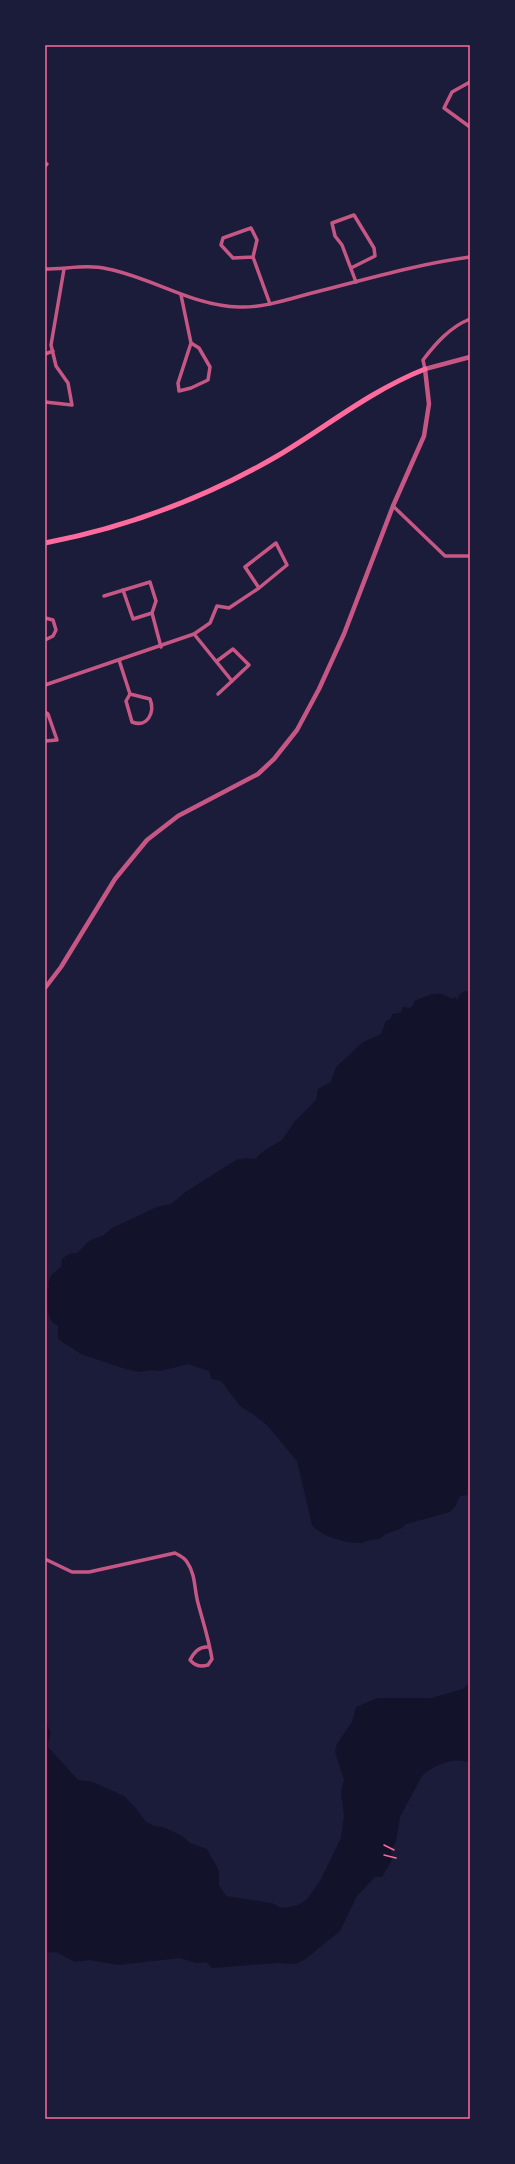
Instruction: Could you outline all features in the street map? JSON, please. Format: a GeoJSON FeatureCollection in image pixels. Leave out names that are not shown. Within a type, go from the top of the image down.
{"type":"FeatureCollection","features":[{"type":"Feature","properties":{"kind":"main road"},"geometry":{"type":"LineString","coordinates":[[45,542],[127,522],[208,492],[280,454],[380,390],[425,369]]}},
{"type":"Feature","properties":{"kind":"street"},"geometry":{"type":"LineString","coordinates":[[470,82],[452,92],[444,108],[470,127]]}},
{"type":"Feature","properties":{"kind":"street"},"geometry":{"type":"LineString","coordinates":[[351,268],[375,256],[374,248],[354,215],[332,223],[335,236],[342,245],[356,282]]}},
{"type":"Feature","properties":{"kind":"street"},"geometry":{"type":"LineString","coordinates":[[253,257],[233,258],[221,245],[223,238],[251,228],[257,240],[253,257],[270,304]]}},
{"type":"Feature","properties":{"kind":"street"},"geometry":{"type":"LineString","coordinates":[[45,269],[82,267],[108,268],[181,295],[239,308],[270,304],[429,264],[470,257]]}},
{"type":"Feature","properties":{"kind":"street"},"geometry":{"type":"LineString","coordinates":[[45,402],[72,405],[68,383],[56,366],[51,345],[64,269]]}},
{"type":"Feature","properties":{"kind":"street"},"geometry":{"type":"LineString","coordinates":[[181,295],[191,343],[178,383],[179,391],[192,388],[208,380],[210,367],[199,348],[191,343]]}},
{"type":"Feature","properties":{"kind":"street"},"geometry":{"type":"LineString","coordinates":[[45,988],[61,967],[115,879],[147,840],[178,816],[258,774],[274,760],[297,730],[319,689],[344,634],[393,506],[427,426],[429,404],[423,360],[440,338],[470,318]]}},
{"type":"Feature","properties":{"kind":"street"},"geometry":{"type":"LineString","coordinates":[[45,354],[53,351]]}},
{"type":"Feature","properties":{"kind":"street"},"geometry":{"type":"LineString","coordinates":[[425,369],[470,357]]}},
{"type":"Feature","properties":{"kind":"street"},"geometry":{"type":"LineString","coordinates":[[393,506],[445,556],[470,556]]}},
{"type":"Feature","properties":{"kind":"street"},"geometry":{"type":"LineString","coordinates":[[45,685],[161,647],[194,634],[210,623],[216,606],[229,608],[259,588],[287,565],[276,543],[245,567],[259,588]]}},
{"type":"Feature","properties":{"kind":"street"},"geometry":{"type":"LineString","coordinates":[[104,596],[150,582],[156,601],[152,613],[161,647]]}},
{"type":"Feature","properties":{"kind":"street"},"geometry":{"type":"LineString","coordinates":[[123,590],[133,619],[152,613]]}},
{"type":"Feature","properties":{"kind":"street"},"geometry":{"type":"LineString","coordinates":[[45,618],[52,620],[56,630],[53,636],[45,640]]}},
{"type":"Feature","properties":{"kind":"street"},"geometry":{"type":"LineString","coordinates":[[194,634],[232,681]]}},
{"type":"Feature","properties":{"kind":"street"},"geometry":{"type":"LineString","coordinates":[[217,661],[233,649],[249,665],[218,694]]}},
{"type":"Feature","properties":{"kind":"street"},"geometry":{"type":"LineString","coordinates":[[119,660],[130,694],[126,701],[132,722],[136,724],[146,722],[153,708],[150,699],[130,694]]}},
{"type":"Feature","properties":{"kind":"street"},"geometry":{"type":"LineString","coordinates":[[45,712],[48,714],[57,740],[45,741]]}},
{"type":"Feature","properties":{"kind":"street"},"geometry":{"type":"LineString","coordinates":[[45,1559],[72,1572],[89,1572],[175,1553],[186,1560],[194,1574],[198,1602],[209,1636],[208,1647],[212,1659],[208,1665],[200,1667],[190,1660],[194,1653],[202,1646],[208,1647]]}},
{"type":"Feature","properties":{"kind":"path"},"geometry":{"type":"LineString","coordinates":[[384,1845],[394,1850]]}},
{"type":"Feature","properties":{"kind":"path"},"geometry":{"type":"LineString","coordinates":[[384,1855],[396,1858]]}},
{"type":"Feature","properties":{"kind":"shaded area"},"geometry":{"type":"Polygon","coordinates":[[[470,991],[470,1488],[467,1490],[468,1495],[460,1496],[455,1507],[450,1512],[406,1524],[402,1528],[386,1534],[379,1539],[366,1541],[363,1543],[343,1541],[322,1533],[312,1525],[297,1461],[267,1425],[241,1407],[221,1381],[212,1379],[209,1371],[188,1364],[160,1371],[152,1370],[140,1372],[126,1369],[81,1354],[58,1339],[58,1326],[52,1322],[48,1313],[45,1291],[49,1288],[51,1276],[61,1267],[62,1259],[69,1254],[77,1253],[89,1241],[104,1235],[112,1228],[157,1207],[171,1204],[187,1191],[236,1160],[245,1158],[255,1159],[265,1150],[282,1140],[295,1121],[316,1100],[318,1089],[331,1082],[336,1067],[363,1042],[381,1034],[386,1021],[391,1019],[392,1014],[401,1013],[403,1007],[410,1008],[414,1004],[414,1001],[429,995],[442,994],[452,999],[455,997],[457,1000],[461,993],[470,991]]]}},
{"type":"Feature","properties":{"kind":"shaded area"},"geometry":{"type":"Polygon","coordinates":[[[470,1682],[470,1763],[464,1761],[452,1761],[432,1768],[422,1776],[400,1817],[396,1841],[391,1851],[392,1860],[382,1877],[375,1877],[357,1896],[340,1931],[304,1960],[295,1964],[277,1963],[212,1968],[206,1962],[196,1963],[180,1958],[118,1965],[90,1960],[75,1962],[56,1952],[45,1953],[45,1720],[51,1733],[47,1746],[78,1780],[93,1782],[124,1796],[136,1808],[146,1822],[154,1826],[163,1827],[182,1836],[190,1843],[207,1849],[219,1871],[219,1885],[226,1896],[272,1903],[282,1908],[298,1905],[307,1899],[320,1881],[341,1838],[344,1816],[341,1791],[344,1780],[335,1752],[337,1744],[352,1722],[356,1707],[378,1698],[431,1698],[463,1689],[470,1682]]]}}]}
